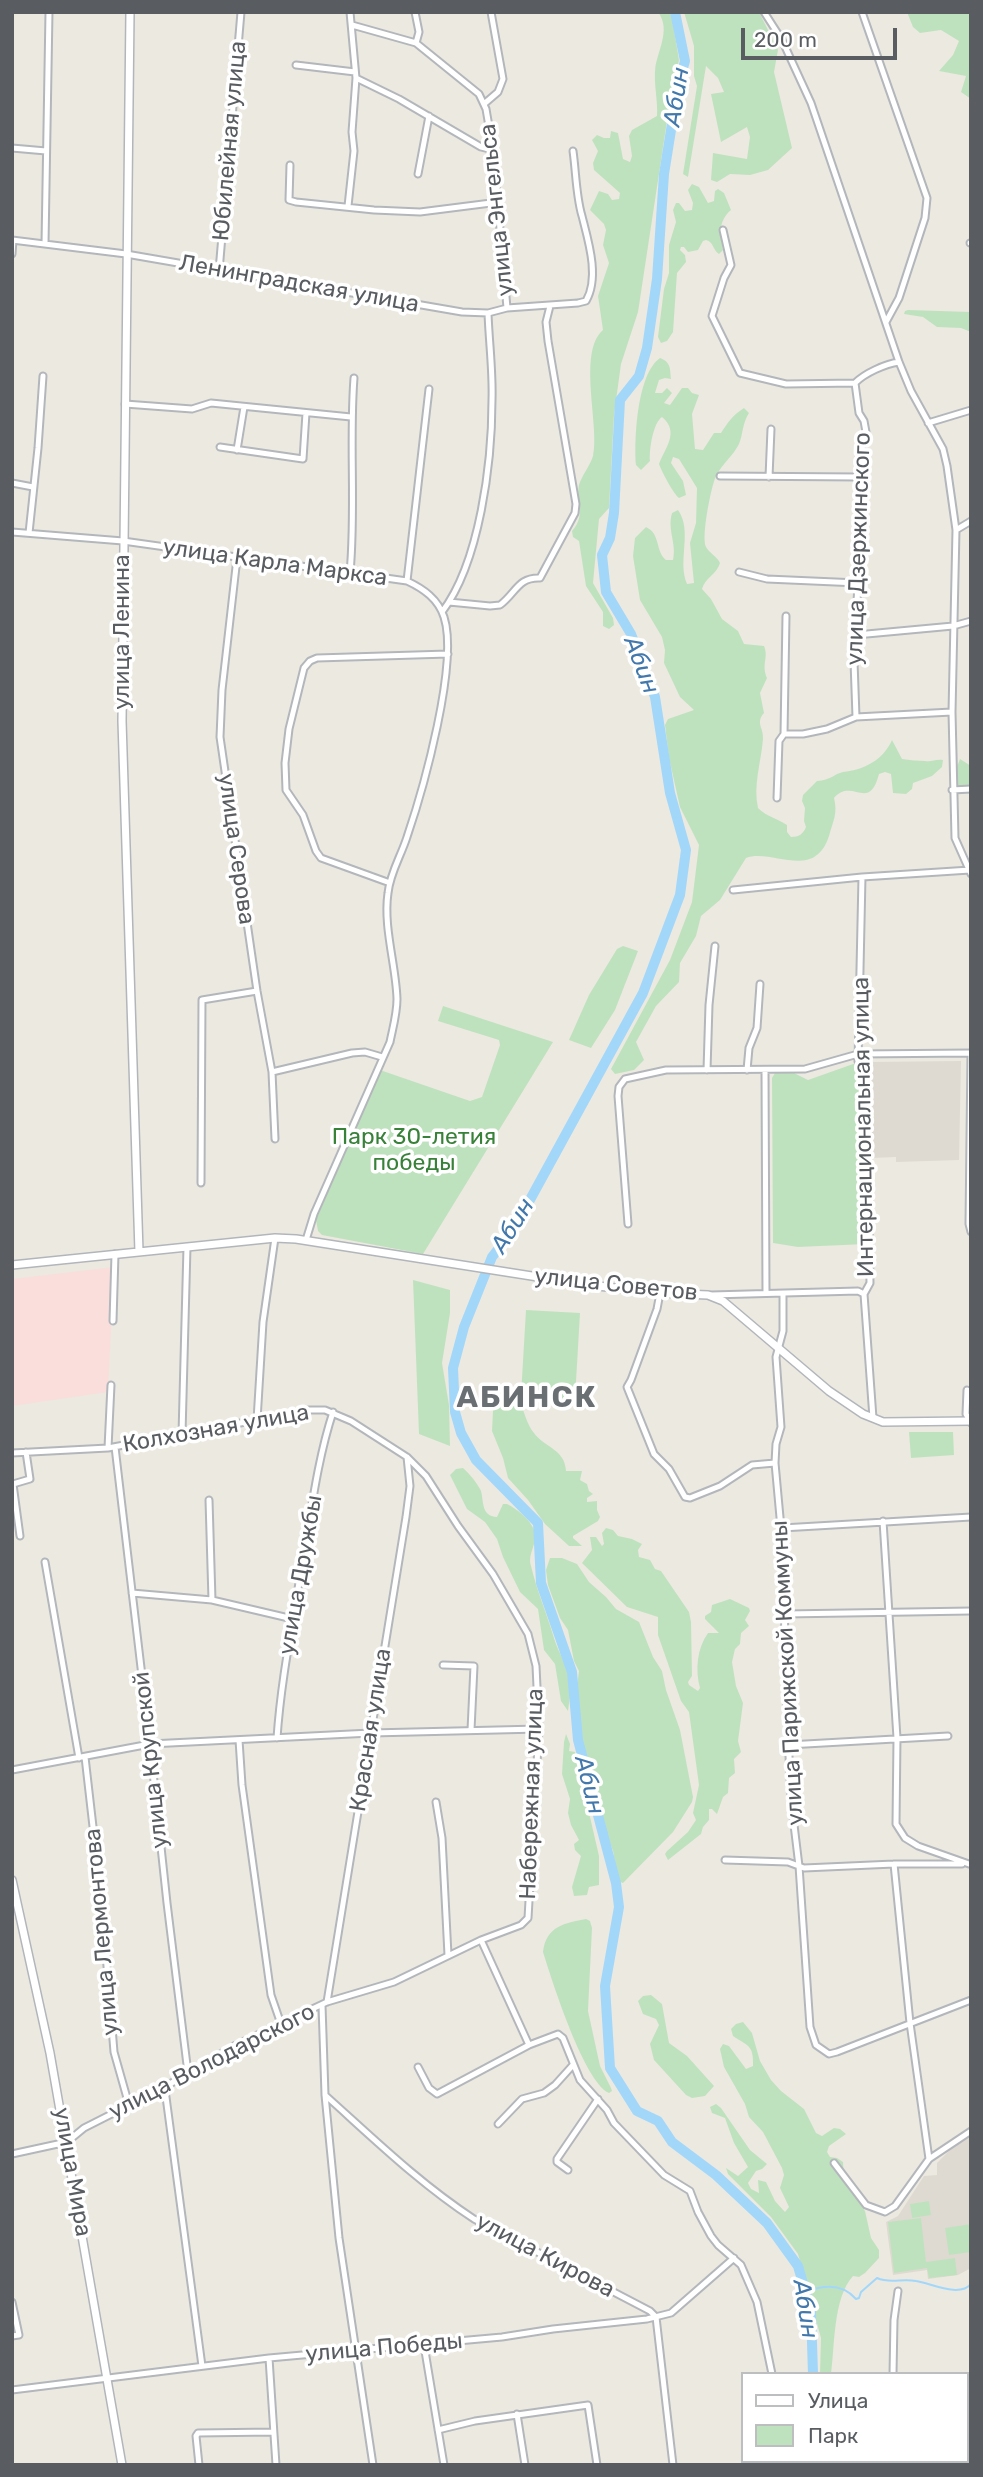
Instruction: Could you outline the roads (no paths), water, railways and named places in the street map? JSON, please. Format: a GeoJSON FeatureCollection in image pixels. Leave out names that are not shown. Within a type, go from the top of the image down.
{"type":"FeatureCollection","features":[{"type":"Feature","properties":{"kind":"main road","name":"улица Ленина"},"geometry":{"type":"LineString","coordinates":[[130,12],[122,721],[139,1252]]}},
{"type":"Feature","properties":{"kind":"main road","name":"улица Советов"},"geometry":{"type":"LineString","coordinates":[[12,1265],[275,1238],[306,1240],[507,1273],[660,1293],[708,1295],[723,1301],[829,1391],[873,1418],[883,1422],[971,1422]]}},
{"type":"Feature","properties":{"kind":"main road","name":"улица Мира"},"geometry":{"type":"LineString","coordinates":[[12,1880],[48,2040],[122,2465]]}},
{"type":"Feature","properties":{"kind":"street"},"geometry":{"type":"LineString","coordinates":[[45,244],[49,12]]}},
{"type":"Feature","properties":{"kind":"street","name":"Юбилейная улица"},"geometry":{"type":"LineString","coordinates":[[219,271],[241,12]]}},
{"type":"Feature","properties":{"kind":"street"},"geometry":{"type":"LineString","coordinates":[[348,206],[354,150],[352,132],[355,75],[350,12]]}},
{"type":"Feature","properties":{"kind":"street"},"geometry":{"type":"LineString","coordinates":[[415,12],[419,32],[416,43]]}},
{"type":"Feature","properties":{"kind":"street"},"geometry":{"type":"LineString","coordinates":[[484,104],[498,92],[503,79],[491,12]]}},
{"type":"Feature","properties":{"kind":"street"},"geometry":{"type":"LineString","coordinates":[[733,890],[862,877],[970,871],[955,838],[952,712],[956,530],[943,449],[899,362],[811,103],[782,40],[764,12]]}},
{"type":"Feature","properties":{"kind":"street"},"geometry":{"type":"LineString","coordinates":[[862,12],[927,198],[925,218],[899,298],[886,321]]}},
{"type":"Feature","properties":{"kind":"street","name":"улица Энгельса"},"geometry":{"type":"LineString","coordinates":[[352,25],[416,43],[480,94],[494,150],[506,308]]}},
{"type":"Feature","properties":{"kind":"street"},"geometry":{"type":"LineString","coordinates":[[296,65],[355,75],[481,147],[494,150]]}},
{"type":"Feature","properties":{"kind":"street"},"geometry":{"type":"LineString","coordinates":[[418,174],[429,117]]}},
{"type":"Feature","properties":{"kind":"street"},"geometry":{"type":"LineString","coordinates":[[12,148],[47,151]]}},
{"type":"Feature","properties":{"kind":"street","name":"Ленинградская улица"},"geometry":{"type":"LineString","coordinates":[[13,240],[127,254],[461,312],[488,313],[506,308],[586,301],[591,287],[591,248],[581,215],[573,151]]}},
{"type":"Feature","properties":{"kind":"street"},"geometry":{"type":"LineString","coordinates":[[290,165],[287,192],[289,200],[374,210],[420,212],[499,202]]}},
{"type":"Feature","properties":{"kind":"street"},"geometry":{"type":"LineString","coordinates":[[723,230],[731,265],[712,316],[740,373],[786,384],[855,383],[889,363],[899,362]]}},
{"type":"Feature","properties":{"kind":"street"},"geometry":{"type":"LineString","coordinates":[[12,254],[13,240]]}},
{"type":"Feature","properties":{"kind":"street"},"geometry":{"type":"LineString","coordinates":[[449,602],[500,605],[517,584],[526,579],[540,578],[575,513],[576,503],[548,341],[546,322],[550,306]]}},
{"type":"Feature","properties":{"kind":"street","name":"улица Энгельса"},"geometry":{"type":"LineString","coordinates":[[442,612],[466,570],[484,496],[492,400],[488,313]]}},
{"type":"Feature","properties":{"kind":"street"},"geometry":{"type":"LineString","coordinates":[[29,533],[43,376]]}},
{"type":"Feature","properties":{"kind":"street"},"geometry":{"type":"LineString","coordinates":[[350,573],[354,526],[351,417],[354,378]]}},
{"type":"Feature","properties":{"kind":"street","name":"улица Дзержинского"},"geometry":{"type":"LineString","coordinates":[[855,383],[859,413],[866,432],[859,458],[854,661],[856,717]]}},
{"type":"Feature","properties":{"kind":"street"},"geometry":{"type":"LineString","coordinates":[[407,581],[429,390]]}},
{"type":"Feature","properties":{"kind":"street"},"geometry":{"type":"LineString","coordinates":[[125,404],[192,409],[211,403],[351,417]]}},
{"type":"Feature","properties":{"kind":"street"},"geometry":{"type":"LineString","coordinates":[[237,450],[244,407]]}},
{"type":"Feature","properties":{"kind":"street"},"geometry":{"type":"LineString","coordinates":[[928,423],[971,411]]}},
{"type":"Feature","properties":{"kind":"street"},"geometry":{"type":"LineString","coordinates":[[220,447],[303,459],[306,413]]}},
{"type":"Feature","properties":{"kind":"street"},"geometry":{"type":"LineString","coordinates":[[769,477],[771,429]]}},
{"type":"Feature","properties":{"kind":"street"},"geometry":{"type":"LineString","coordinates":[[720,476],[859,477]]}},
{"type":"Feature","properties":{"kind":"street"},"geometry":{"type":"LineString","coordinates":[[12,483],[33,487]]}},
{"type":"Feature","properties":{"kind":"street"},"geometry":{"type":"LineString","coordinates":[[956,530],[971,521]]}},
{"type":"Feature","properties":{"kind":"street","name":"улица Карла Маркса"},"geometry":{"type":"LineString","coordinates":[[12,532],[123,541],[407,581],[430,595],[442,612]]}},
{"type":"Feature","properties":{"kind":"street","name":"улица Серова"},"geometry":{"type":"LineString","coordinates":[[237,558],[222,690],[220,737],[257,991],[272,1072],[275,1139]]}},
{"type":"Feature","properties":{"kind":"street"},"geometry":{"type":"LineString","coordinates":[[739,572],[767,579],[858,583]]}},
{"type":"Feature","properties":{"kind":"street"},"geometry":{"type":"LineString","coordinates":[[306,1240],[314,1214],[390,1042],[396,1013],[387,905],[390,883],[407,837],[432,746],[447,654],[447,631],[442,612]]}},
{"type":"Feature","properties":{"kind":"street"},"geometry":{"type":"LineString","coordinates":[[778,798],[779,741],[784,734],[786,616]]}},
{"type":"Feature","properties":{"kind":"street"},"geometry":{"type":"LineString","coordinates":[[856,635],[953,626],[971,621]]}},
{"type":"Feature","properties":{"kind":"street"},"geometry":{"type":"LineString","coordinates":[[390,883],[327,862],[316,851],[305,820],[286,790],[285,763],[289,729],[304,668],[317,658],[447,654]]}},
{"type":"Feature","properties":{"kind":"street"},"geometry":{"type":"LineString","coordinates":[[784,734],[803,734],[827,729],[856,717],[952,712]]}},
{"type":"Feature","properties":{"kind":"street"},"geometry":{"type":"LineString","coordinates":[[952,790],[971,789]]}},
{"type":"Feature","properties":{"kind":"street","name":"Интернациональная улица"},"geometry":{"type":"LineString","coordinates":[[862,877],[858,1061],[867,1084],[870,1283],[864,1294],[873,1418]]}},
{"type":"Feature","properties":{"kind":"street"},"geometry":{"type":"LineString","coordinates":[[707,1070],[709,1005],[715,946]]}},
{"type":"Feature","properties":{"kind":"street"},"geometry":{"type":"LineString","coordinates":[[747,1070],[749,1048],[757,1027],[760,984]]}},
{"type":"Feature","properties":{"kind":"street"},"geometry":{"type":"LineString","coordinates":[[201,1183],[202,1000],[257,991]]}},
{"type":"Feature","properties":{"kind":"street"},"geometry":{"type":"LineString","coordinates":[[272,1072],[352,1053],[365,1052],[382,1057]]}},
{"type":"Feature","properties":{"kind":"street"},"geometry":{"type":"LineString","coordinates":[[628,1224],[618,1096],[625,1079],[666,1070],[765,1070],[820,1066],[859,1054],[971,1053],[971,1232]]}},
{"type":"Feature","properties":{"kind":"street"},"geometry":{"type":"LineString","coordinates":[[765,1070],[766,1293]]}},
{"type":"Feature","properties":{"kind":"street"},"geometry":{"type":"LineString","coordinates":[[257,1420],[263,1322],[275,1238]]}},
{"type":"Feature","properties":{"kind":"street"},"geometry":{"type":"LineString","coordinates":[[182,1434],[187,1247]]}},
{"type":"Feature","properties":{"kind":"street"},"geometry":{"type":"LineString","coordinates":[[113,1321],[115,1254]]}},
{"type":"Feature","properties":{"kind":"street"},"geometry":{"type":"LineString","coordinates":[[708,1295],[858,1291],[864,1294]]}},
{"type":"Feature","properties":{"kind":"street"},"geometry":{"type":"LineString","coordinates":[[660,1293],[657,1309],[627,1387],[654,1454],[669,1469],[685,1497],[690,1498],[720,1486],[752,1465],[775,1463]]}},
{"type":"Feature","properties":{"kind":"street","name":"улица Парижской Коммуны"},"geometry":{"type":"LineString","coordinates":[[783,1294],[783,1331],[776,1357],[781,1427],[776,1444],[775,1463],[782,1528],[791,1800],[799,1866],[810,2027],[816,2045],[829,2053],[910,2023]]}},
{"type":"Feature","properties":{"kind":"street","name":"улица Крупской"},"geometry":{"type":"LineString","coordinates":[[111,1385],[111,1448],[132,1593],[188,2073]]}},
{"type":"Feature","properties":{"kind":"street"},"geometry":{"type":"LineString","coordinates":[[967,1390],[967,1414],[971,1422]]}},
{"type":"Feature","properties":{"kind":"street","name":"Колхозная улица"},"geometry":{"type":"LineString","coordinates":[[12,1453],[111,1448],[309,1410],[333,1412],[407,1457]]}},
{"type":"Feature","properties":{"kind":"street","name":"улица Дружбы"},"geometry":{"type":"LineString","coordinates":[[277,1738],[279,1700],[325,1438],[333,1412]]}},
{"type":"Feature","properties":{"kind":"street"},"geometry":{"type":"LineString","coordinates":[[20,1536],[13,1485],[30,1479],[26,1452]]}},
{"type":"Feature","properties":{"kind":"street","name":"Набережная улица"},"geometry":{"type":"LineString","coordinates":[[407,1457],[426,1476],[458,1526],[494,1574],[528,1634],[536,1667],[539,1729],[528,1918]]}},
{"type":"Feature","properties":{"kind":"street","name":"Красная улица"},"geometry":{"type":"LineString","coordinates":[[373,2465],[339,2238],[325,2095],[324,2004],[406,1517],[410,1486],[407,1457]]}},
{"type":"Feature","properties":{"kind":"street"},"geometry":{"type":"LineString","coordinates":[[209,1500],[212,1600]]}},
{"type":"Feature","properties":{"kind":"street"},"geometry":{"type":"LineString","coordinates":[[782,1528],[971,1517]]}},
{"type":"Feature","properties":{"kind":"street"},"geometry":{"type":"LineString","coordinates":[[883,1521],[897,1738],[896,1824],[900,1832],[918,1846],[970,1864]]}},
{"type":"Feature","properties":{"kind":"street","name":"улица Лермонтова"},"geometry":{"type":"LineString","coordinates":[[45,1562],[82,1758],[102,1905],[114,2052],[129,2105]]}},
{"type":"Feature","properties":{"kind":"street"},"geometry":{"type":"LineString","coordinates":[[132,1593],[212,1600],[293,1619]]}},
{"type":"Feature","properties":{"kind":"street"},"geometry":{"type":"LineString","coordinates":[[785,1614],[971,1611]]}},
{"type":"Feature","properties":{"kind":"street"},"geometry":{"type":"LineString","coordinates":[[443,1664],[474,1666],[471,1730]]}},
{"type":"Feature","properties":{"kind":"street"},"geometry":{"type":"LineString","coordinates":[[12,1770],[150,1744],[371,1733],[539,1729]]}},
{"type":"Feature","properties":{"kind":"street"},"geometry":{"type":"LineString","coordinates":[[788,1745],[948,1736]]}},
{"type":"Feature","properties":{"kind":"street"},"geometry":{"type":"LineString","coordinates":[[239,1740],[242,1785],[271,1995],[281,2024]]}},
{"type":"Feature","properties":{"kind":"street"},"geometry":{"type":"LineString","coordinates":[[436,1802],[442,1838],[449,1955]]}},
{"type":"Feature","properties":{"kind":"street"},"geometry":{"type":"LineString","coordinates":[[725,1860],[788,1862],[804,1868],[970,1864]]}},
{"type":"Feature","properties":{"kind":"street"},"geometry":{"type":"LineString","coordinates":[[894,1864],[910,2023],[929,2160]]}},
{"type":"Feature","properties":{"kind":"street","name":"улица Володарского"},"geometry":{"type":"LineString","coordinates":[[12,2154],[67,2142],[84,2128],[163,2088],[236,2045],[324,2004],[394,1982],[481,1940],[521,1925],[528,1918]]}},
{"type":"Feature","properties":{"kind":"street"},"geometry":{"type":"LineString","coordinates":[[481,1940],[529,2045]]}},
{"type":"Feature","properties":{"kind":"street"},"geometry":{"type":"LineString","coordinates":[[910,2023],[971,2000]]}},
{"type":"Feature","properties":{"kind":"street"},"geometry":{"type":"LineString","coordinates":[[418,2067],[429,2088],[437,2094],[529,2045],[558,2034],[563,2038],[580,2080],[598,2099],[614,2123],[664,2175],[690,2191],[711,2236],[741,2264],[757,2302],[772,2372]]}},
{"type":"Feature","properties":{"kind":"street"},"geometry":{"type":"LineString","coordinates":[[498,2124],[522,2099],[544,2093],[573,2065]]}},
{"type":"Feature","properties":{"kind":"street"},"geometry":{"type":"LineString","coordinates":[[163,2088],[202,2366]]}},
{"type":"Feature","properties":{"kind":"street","name":"улица Кирова"},"geometry":{"type":"LineString","coordinates":[[325,2095],[421,2182],[452,2205],[650,2311],[656,2317]]}},
{"type":"Feature","properties":{"kind":"street"},"geometry":{"type":"LineString","coordinates":[[568,2169],[557,2162],[557,2159],[598,2099]]}},
{"type":"Feature","properties":{"kind":"street"},"geometry":{"type":"LineString","coordinates":[[834,2163],[866,2205],[885,2212],[895,2206],[929,2160],[971,2131]]}},
{"type":"Feature","properties":{"kind":"street","name":"улица Победы"},"geometry":{"type":"LineString","coordinates":[[12,2390],[269,2358],[424,2345],[656,2317],[671,2313],[734,2258]]}},
{"type":"Feature","properties":{"kind":"street"},"geometry":{"type":"LineString","coordinates":[[893,2372],[894,2320],[898,2291]]}},
{"type":"Feature","properties":{"kind":"street"},"geometry":{"type":"LineString","coordinates":[[12,2302],[19,2335],[12,2336]]}},
{"type":"Feature","properties":{"kind":"street"},"geometry":{"type":"LineString","coordinates":[[656,2317],[673,2465]]}},
{"type":"Feature","properties":{"kind":"street"},"geometry":{"type":"LineString","coordinates":[[424,2345],[444,2465]]}},
{"type":"Feature","properties":{"kind":"street"},"geometry":{"type":"LineString","coordinates":[[269,2358],[276,2465]]}},
{"type":"Feature","properties":{"kind":"street"},"geometry":{"type":"LineString","coordinates":[[438,2430],[517,2414],[588,2405],[597,2465]]}},
{"type":"Feature","properties":{"kind":"street"},"geometry":{"type":"LineString","coordinates":[[517,2414],[525,2465]]}},
{"type":"Feature","properties":{"kind":"street"},"geometry":{"type":"LineString","coordinates":[[199,2465],[198,2433],[273,2432]]}},
{"type":"Feature","properties":{"kind":"waterway","name":"Абин"},"geometry":{"type":"LineString","coordinates":[[675,12],[685,61],[678,86],[664,174],[657,279],[647,348],[639,376],[620,400],[614,513],[610,538],[602,555],[606,592],[631,634],[655,697],[670,793],[686,850],[680,895],[643,993],[514,1229],[492,1257],[464,1327],[453,1368],[455,1412],[461,1433],[476,1460],[538,1523],[541,1583],[572,1672],[578,1740],[616,1883],[619,1907],[605,1986],[610,2068],[637,2111],[658,2121],[672,2142],[716,2175],[767,2223],[798,2266],[811,2311],[813,2372]]}},
{"type":"Feature","properties":{"kind":"waterway"},"geometry":{"type":"LineString","coordinates":[[806,2292],[832,2287],[845,2290],[856,2299],[877,2278],[887,2281],[916,2281],[952,2290],[966,2288],[971,2284]]}},
{"type":"Feature","properties":{"kind":"district","name":"АБИНСК"},"geometry":{"type":"Point","coordinates":[527,1398]}},
{"type":"Feature","properties":{"kind":"park label","name":"Парк 30-летия победы"},"geometry":{"type":"Point","coordinates":[414,1150]}}]}
